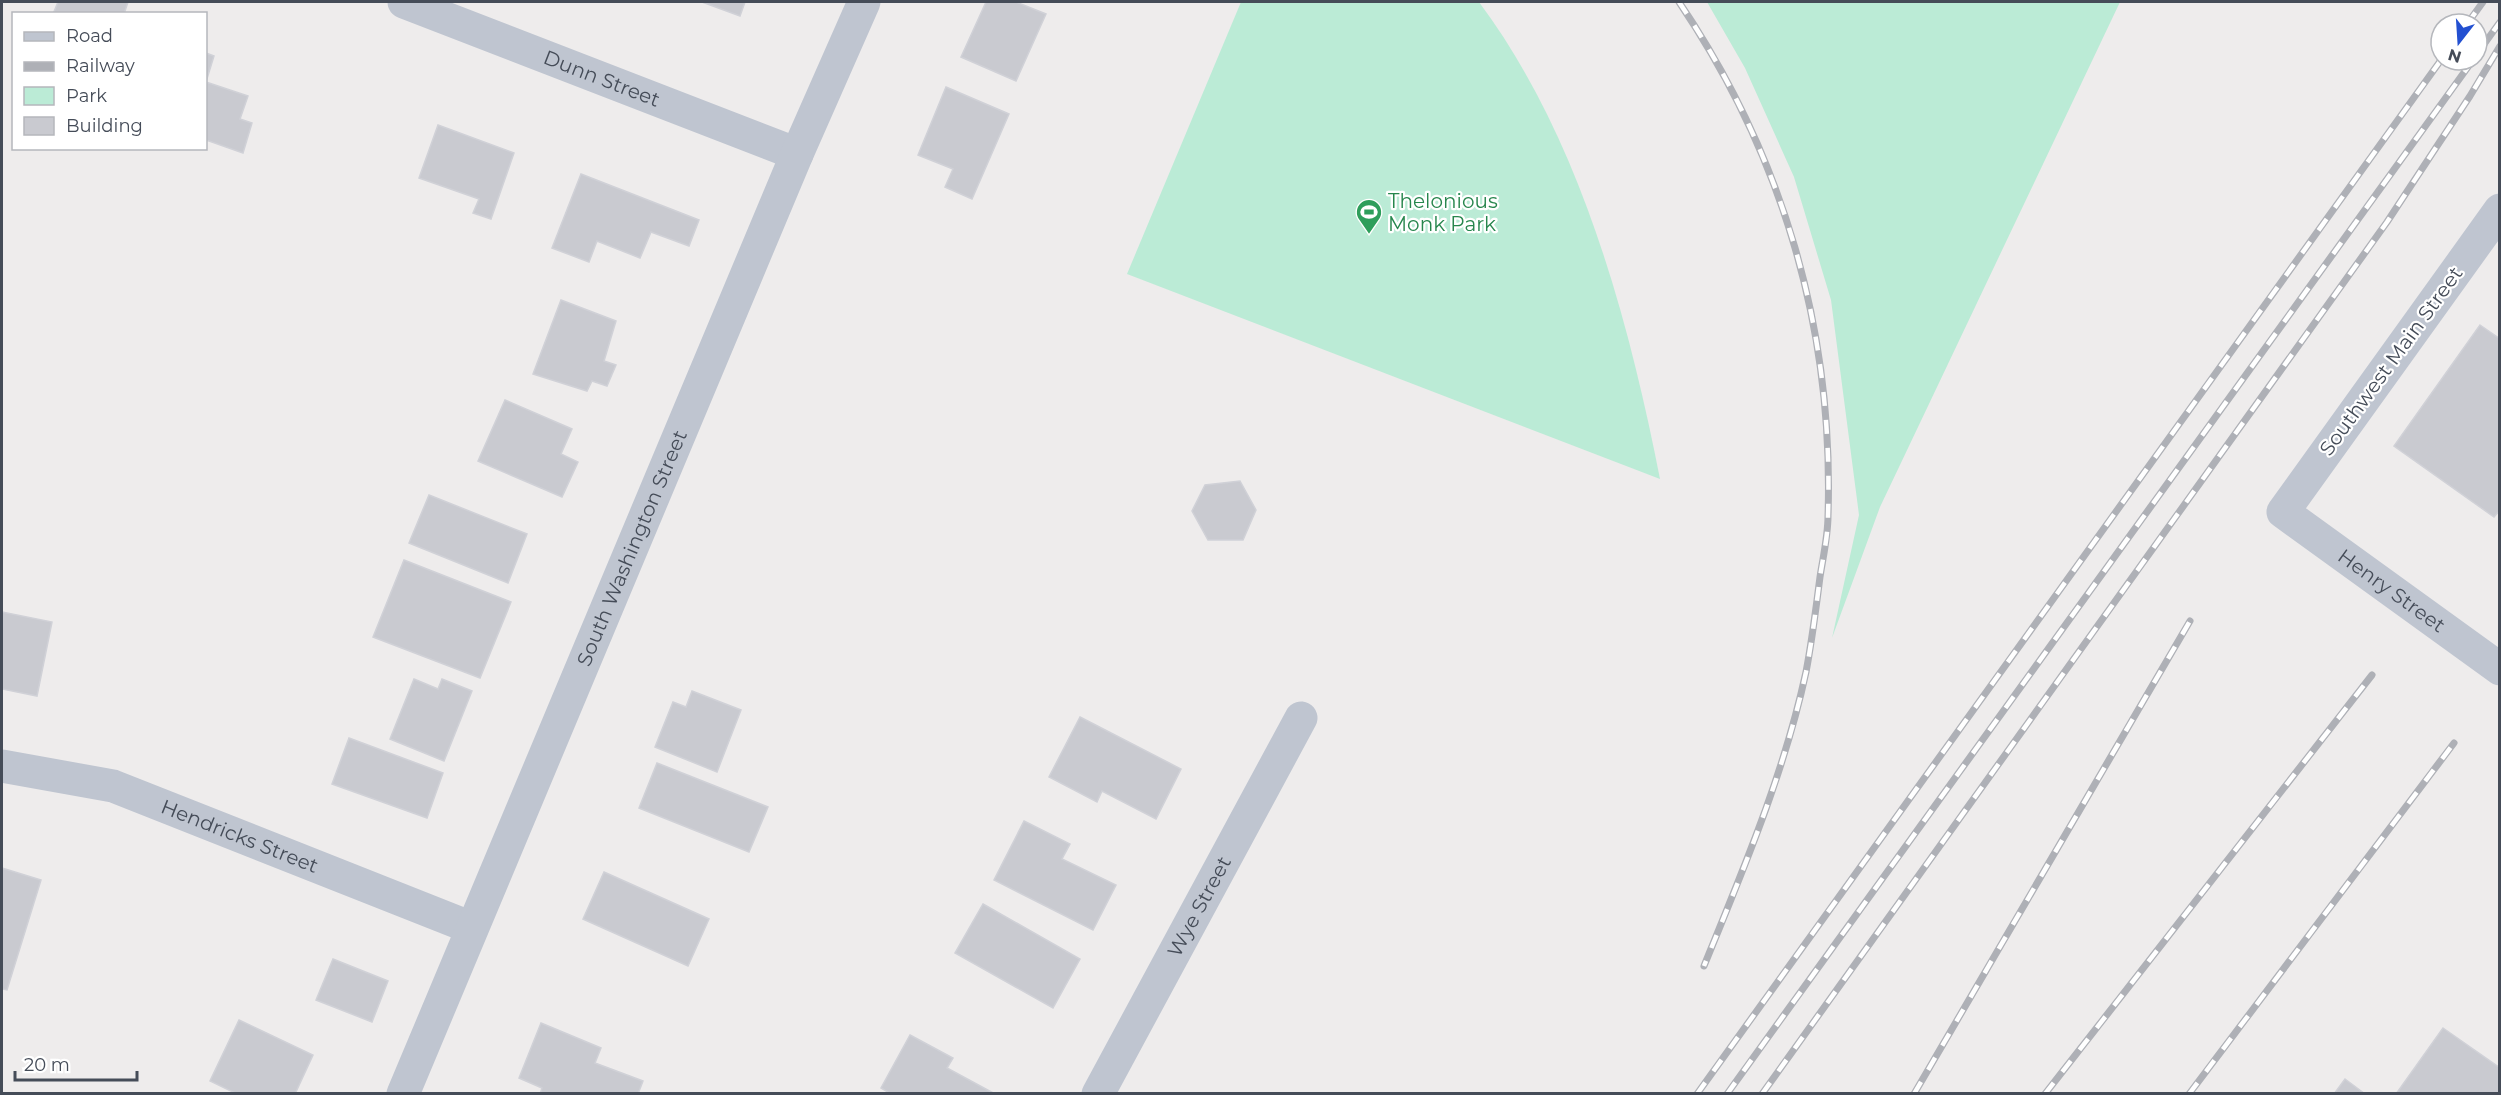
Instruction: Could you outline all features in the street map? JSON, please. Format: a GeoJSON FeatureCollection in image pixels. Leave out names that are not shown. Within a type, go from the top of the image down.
{"type":"FeatureCollection","features":[{"type":"Feature","properties":{"kind":"street","name":"Dunn Street"},"geometry":{"type":"LineString","coordinates":[[404,2],[797,154]]}},
{"type":"Feature","properties":{"kind":"street","name":"South Washington Street"},"geometry":{"type":"LineString","coordinates":[[403,1094],[797,154],[864,2]]}},
{"type":"Feature","properties":{"kind":"street","name":"Southwest Main Street"},"geometry":{"type":"LineString","coordinates":[[2283,512],[2499,210]]}},
{"type":"Feature","properties":{"kind":"street","name":"Henry Street"},"geometry":{"type":"LineString","coordinates":[[2283,512],[2499,669]]}},
{"type":"Feature","properties":{"kind":"street","name":"Wye Street"},"geometry":{"type":"LineString","coordinates":[[1098,1094],[1300,718]]}},
{"type":"Feature","properties":{"kind":"street","name":"Hendricks Street"},"geometry":{"type":"LineString","coordinates":[[2,766],[114,786],[472,928]]}},
{"type":"Feature","properties":{"kind":"green space","name":"Thelonious Monk Park"},"geometry":{"type":"Polygon","coordinates":[[[1241,2],[1479,2],[1514,54],[1545,110],[1572,169],[1615,292],[1647,417],[1660,479],[1127,274],[1241,2]]]}},
{"type":"Feature","properties":{"kind":"green space"},"geometry":{"type":"Polygon","coordinates":[[[1707,2],[2120,2],[1880,507],[1832,638],[1859,515],[1831,300],[1794,177],[1745,68],[1707,2]]]}},
{"type":"Feature","properties":{"kind":"building"},"geometry":{"type":"Polygon","coordinates":[[[58,2],[128,2],[125,12],[54,12],[58,2]]]}},
{"type":"Feature","properties":{"kind":"building"},"geometry":{"type":"Polygon","coordinates":[[[702,2],[745,2],[740,16],[702,2]]]}},
{"type":"Feature","properties":{"kind":"building"},"geometry":{"type":"Polygon","coordinates":[[[986,2],[1016,2],[1046,14],[1016,81],[961,57],[986,2]]]}},
{"type":"Feature","properties":{"kind":"building"},"geometry":{"type":"Polygon","coordinates":[[[207,53],[214,56],[207,79],[207,53]]]}},
{"type":"Feature","properties":{"kind":"building"},"geometry":{"type":"Polygon","coordinates":[[[207,82],[248,96],[240,119],[252,123],[243,153],[207,140],[207,82]]]}},
{"type":"Feature","properties":{"kind":"building"},"geometry":{"type":"Polygon","coordinates":[[[946,87],[1009,114],[972,199],[945,187],[953,169],[918,155],[946,87]]]}},
{"type":"Feature","properties":{"kind":"building"},"geometry":{"type":"Polygon","coordinates":[[[438,125],[514,153],[491,219],[473,213],[479,199],[419,178],[438,125]]]}},
{"type":"Feature","properties":{"kind":"building"},"geometry":{"type":"Polygon","coordinates":[[[581,174],[699,220],[689,246],[651,232],[640,258],[597,241],[589,262],[552,248],[581,174]]]}},
{"type":"Feature","properties":{"kind":"building"},"geometry":{"type":"Polygon","coordinates":[[[561,300],[616,321],[604,361],[616,365],[607,386],[592,381],[587,391],[533,374],[561,300]]]}},
{"type":"Feature","properties":{"kind":"building"},"geometry":{"type":"Polygon","coordinates":[[[2480,325],[2500,339],[2500,510],[2494,517],[2394,446],[2480,325]]]}},
{"type":"Feature","properties":{"kind":"building"},"geometry":{"type":"Polygon","coordinates":[[[505,400],[572,429],[561,454],[578,462],[562,497],[478,461],[505,400]]]}},
{"type":"Feature","properties":{"kind":"building"},"geometry":{"type":"Polygon","coordinates":[[[1240,481],[1256,510],[1243,540],[1208,540],[1192,511],[1205,485],[1240,481]]]}},
{"type":"Feature","properties":{"kind":"building"},"geometry":{"type":"Polygon","coordinates":[[[429,495],[527,534],[508,583],[409,543],[429,495]]]}},
{"type":"Feature","properties":{"kind":"building"},"geometry":{"type":"Polygon","coordinates":[[[404,560],[511,602],[480,678],[373,637],[404,560]]]}},
{"type":"Feature","properties":{"kind":"building"},"geometry":{"type":"Polygon","coordinates":[[[2,612],[52,622],[37,696],[2,689],[2,612]]]}},
{"type":"Feature","properties":{"kind":"building"},"geometry":{"type":"Polygon","coordinates":[[[414,679],[438,689],[442,679],[472,691],[444,761],[390,739],[414,679]]]}},
{"type":"Feature","properties":{"kind":"building"},"geometry":{"type":"Polygon","coordinates":[[[692,691],[741,710],[717,772],[655,747],[673,702],[686,707],[692,691]]]}},
{"type":"Feature","properties":{"kind":"building"},"geometry":{"type":"Polygon","coordinates":[[[1080,717],[1181,769],[1156,819],[1102,791],[1097,802],[1049,777],[1080,717]]]}},
{"type":"Feature","properties":{"kind":"building"},"geometry":{"type":"Polygon","coordinates":[[[349,738],[443,773],[427,818],[332,784],[349,738]]]}},
{"type":"Feature","properties":{"kind":"building"},"geometry":{"type":"Polygon","coordinates":[[[657,763],[768,807],[749,852],[639,808],[657,763]]]}},
{"type":"Feature","properties":{"kind":"building"},"geometry":{"type":"Polygon","coordinates":[[[1024,821],[1070,844],[1062,859],[1116,885],[1093,930],[994,880],[1024,821]]]}},
{"type":"Feature","properties":{"kind":"building"},"geometry":{"type":"Polygon","coordinates":[[[2,868],[41,880],[7,990],[2,989],[2,868]]]}},
{"type":"Feature","properties":{"kind":"building"},"geometry":{"type":"Polygon","coordinates":[[[604,872],[709,919],[688,966],[583,919],[604,872]]]}},
{"type":"Feature","properties":{"kind":"building"},"geometry":{"type":"Polygon","coordinates":[[[983,904],[1080,959],[1053,1008],[955,953],[983,904]]]}},
{"type":"Feature","properties":{"kind":"building"},"geometry":{"type":"Polygon","coordinates":[[[333,959],[388,981],[372,1022],[316,1000],[333,959]]]}},
{"type":"Feature","properties":{"kind":"building"},"geometry":{"type":"Polygon","coordinates":[[[239,1020],[313,1055],[295,1094],[237,1094],[210,1081],[239,1020]]]}},
{"type":"Feature","properties":{"kind":"building"},"geometry":{"type":"Polygon","coordinates":[[[541,1023],[601,1048],[595,1063],[643,1081],[638,1094],[540,1094],[542,1088],[519,1078],[541,1023]]]}},
{"type":"Feature","properties":{"kind":"building"},"geometry":{"type":"Polygon","coordinates":[[[2443,1028],[2500,1068],[2500,1094],[2396,1094],[2443,1028]]]}},
{"type":"Feature","properties":{"kind":"building"},"geometry":{"type":"Polygon","coordinates":[[[910,1035],[953,1058],[947,1068],[995,1094],[891,1094],[881,1088],[910,1035]]]}},
{"type":"Feature","properties":{"kind":"building"},"geometry":{"type":"Polygon","coordinates":[[[2345,1079],[2365,1094],[2334,1094],[2345,1079]]]}},
{"type":"Feature","properties":{"kind":"railway"},"geometry":{"type":"LineString","coordinates":[[1679,2],[1716,61],[1747,121],[1773,183],[1795,247],[1811,312],[1822,379],[1828,447],[1827,531],[1806,672],[1797,710],[1748,858],[1704,966]]}},
{"type":"Feature","properties":{"kind":"railway"},"geometry":{"type":"LineString","coordinates":[[2476,12],[2483,2]]}},
{"type":"Feature","properties":{"kind":"railway"},"geometry":{"type":"LineString","coordinates":[[2489,37],[2500,22]]}},
{"type":"Feature","properties":{"kind":"railway"},"geometry":{"type":"LineString","coordinates":[[1762,1094],[2387,222],[2500,46]]}},
{"type":"Feature","properties":{"kind":"railway"},"geometry":{"type":"LineString","coordinates":[[1697,1094],[2432,72]]}},
{"type":"Feature","properties":{"kind":"railway"},"geometry":{"type":"LineString","coordinates":[[1727,1094],[2464,72]]}},
{"type":"Feature","properties":{"kind":"railway"},"geometry":{"type":"LineString","coordinates":[[1914,1094],[2190,621]]}},
{"type":"Feature","properties":{"kind":"railway"},"geometry":{"type":"LineString","coordinates":[[2045,1094],[2372,675]]}},
{"type":"Feature","properties":{"kind":"railway"},"geometry":{"type":"LineString","coordinates":[[2189,1094],[2454,743]]}},
{"type":"Feature","properties":{"kind":"place","name":"Thelonious Monk Park"},"geometry":{"type":"Point","coordinates":[1369,235]}}]}
